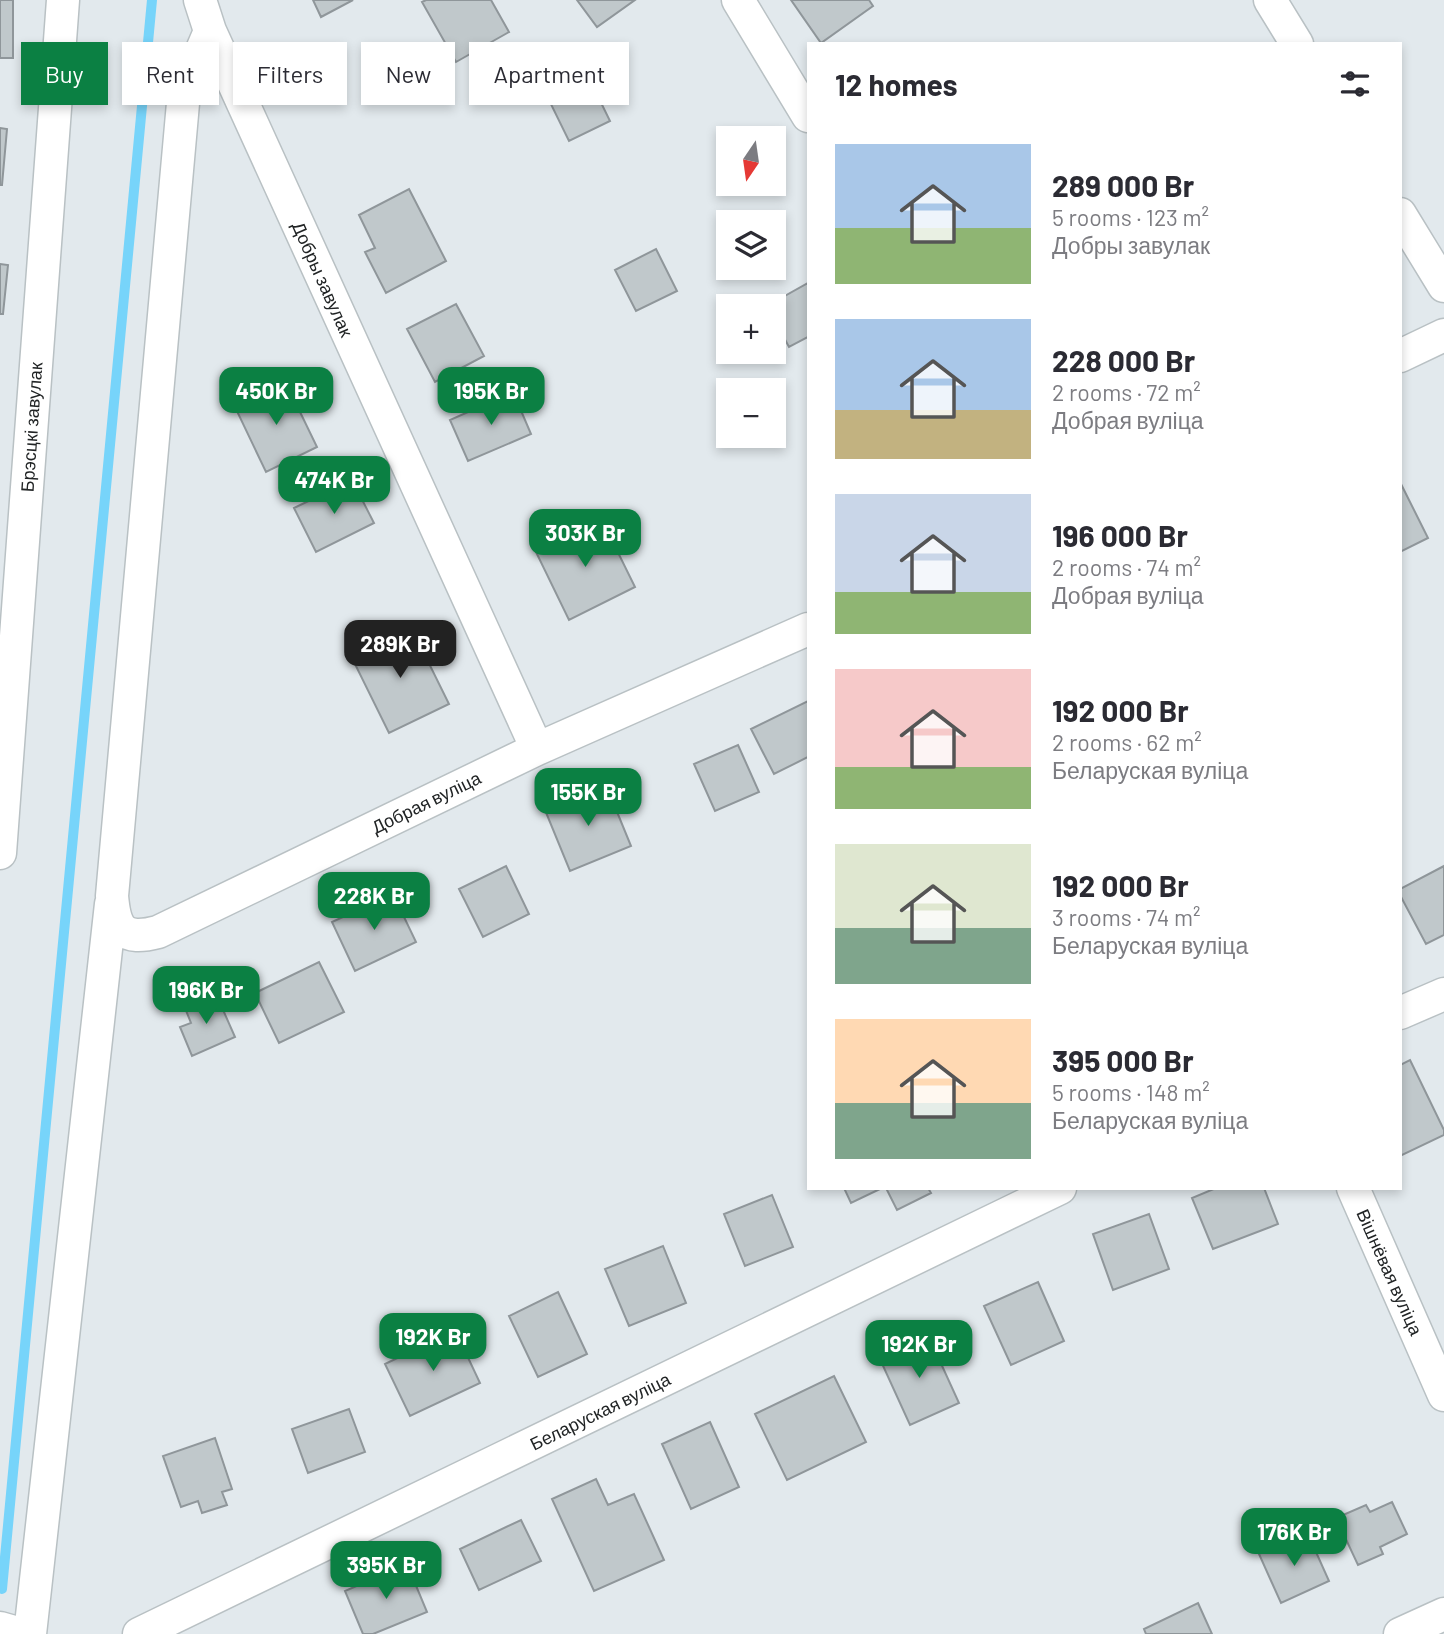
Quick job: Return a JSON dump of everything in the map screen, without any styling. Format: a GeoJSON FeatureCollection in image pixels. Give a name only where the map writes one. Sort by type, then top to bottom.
{"type":"FeatureCollection","features":[{"type":"Feature","properties":{"kind":"street","name":"Брэсцкі завулак"},"geometry":{"type":"LineString","coordinates":[[0,853],[63,0]]}},
{"type":"Feature","properties":{"kind":"street","name":"Добры завулак"},"geometry":{"type":"LineString","coordinates":[[200,0],[210,31],[537,749]]}},
{"type":"Feature","properties":{"kind":"street"},"geometry":{"type":"LineString","coordinates":[[738,0],[807,114]]}},
{"type":"Feature","properties":{"kind":"street"},"geometry":{"type":"LineString","coordinates":[[1270,0],[1296,42]]}},
{"type":"Feature","properties":{"kind":"street"},"geometry":{"type":"LineString","coordinates":[[30,1634],[112,896],[184,92],[210,31]]}},
{"type":"Feature","properties":{"kind":"street"},"geometry":{"type":"LineString","coordinates":[[1402,217],[1444,286]]}},
{"type":"Feature","properties":{"kind":"street"},"geometry":{"type":"LineString","coordinates":[[1402,355],[1444,335]]}},
{"type":"Feature","properties":{"kind":"street","name":"Добрая вуліца"},"geometry":{"type":"LineString","coordinates":[[112,896],[113,913],[122,930],[137,937],[158,932],[537,749],[807,629]]}},
{"type":"Feature","properties":{"kind":"street"},"geometry":{"type":"LineString","coordinates":[[1402,1012],[1444,995]]}},
{"type":"Feature","properties":{"kind":"street","name":"Беларуская вуліца"},"geometry":{"type":"LineString","coordinates":[[139,1634],[1056,1190]]}},
{"type":"Feature","properties":{"kind":"street","name":"Вішнёвая вуліца"},"geometry":{"type":"LineString","coordinates":[[1354,1190],[1444,1395]]}},
{"type":"Feature","properties":{"kind":"street"},"geometry":{"type":"LineString","coordinates":[[1400,1634],[1444,1614]]}},
{"type":"Feature","properties":{"kind":"street"},"geometry":{"type":"LineString","coordinates":[[0,1628],[20,1634]]}},
{"type":"Feature","properties":{"kind":"building"},"geometry":{"type":"Polygon","coordinates":[[[0,0],[13,0],[13,58],[0,58],[0,0]]]}},
{"type":"Feature","properties":{"kind":"building"},"geometry":{"type":"Polygon","coordinates":[[[313,0],[353,0],[321,17],[313,0]]]}},
{"type":"Feature","properties":{"kind":"building"},"geometry":{"type":"Polygon","coordinates":[[[491,0],[509,32],[491,42],[469,42],[469,55],[456,62],[455,42],[445,42],[422,2],[491,0]]]}},
{"type":"Feature","properties":{"kind":"building"},"geometry":{"type":"Polygon","coordinates":[[[577,0],[635,0],[597,27],[577,0]]]}},
{"type":"Feature","properties":{"kind":"building"},"geometry":{"type":"Polygon","coordinates":[[[791,0],[869,0],[873,6],[820,42],[791,0]]]}},
{"type":"Feature","properties":{"kind":"building"},"geometry":{"type":"Polygon","coordinates":[[[551,105],[602,105],[610,121],[569,141],[551,105]]]}},
{"type":"Feature","properties":{"kind":"building"},"geometry":{"type":"Polygon","coordinates":[[[0,128],[7,129],[2,185],[0,185],[0,128]]]}},
{"type":"Feature","properties":{"kind":"building"},"geometry":{"type":"Polygon","coordinates":[[[409,189],[446,261],[386,293],[365,252],[375,248],[359,215],[409,189]]]}},
{"type":"Feature","properties":{"kind":"building"},"geometry":{"type":"Polygon","coordinates":[[[656,249],[677,291],[636,311],[615,270],[656,249]]]}},
{"type":"Feature","properties":{"kind":"building"},"geometry":{"type":"Polygon","coordinates":[[[0,264],[8,265],[3,314],[0,314],[0,264]]]}},
{"type":"Feature","properties":{"kind":"building"},"geometry":{"type":"Polygon","coordinates":[[[807,284],[807,338],[789,347],[786,341],[786,295],[807,284]]]}},
{"type":"Feature","properties":{"kind":"building"},"geometry":{"type":"Polygon","coordinates":[[[456,304],[484,356],[435,382],[407,329],[456,304]]]}},
{"type":"Feature","properties":{"kind":"building"},"geometry":{"type":"Polygon","coordinates":[[[286,383],[317,447],[266,472],[235,407],[286,383]]]}},
{"type":"Feature","properties":{"kind":"building"},"geometry":{"type":"Polygon","coordinates":[[[513,392],[531,434],[468,461],[450,420],[513,392]]]}},
{"type":"Feature","properties":{"kind":"building"},"geometry":{"type":"Polygon","coordinates":[[[352,480],[374,523],[316,552],[294,508],[352,480]]]}},
{"type":"Feature","properties":{"kind":"building"},"geometry":{"type":"Polygon","coordinates":[[[1402,486],[1428,538],[1402,551],[1402,486]]]}},
{"type":"Feature","properties":{"kind":"building"},"geometry":{"type":"Polygon","coordinates":[[[601,518],[635,587],[569,620],[535,550],[601,518]]]}},
{"type":"Feature","properties":{"kind":"building"},"geometry":{"type":"Polygon","coordinates":[[[411,627],[449,704],[389,733],[351,656],[411,627]]]}},
{"type":"Feature","properties":{"kind":"building"},"geometry":{"type":"Polygon","coordinates":[[[807,701],[807,758],[774,774],[751,729],[807,701]]]}},
{"type":"Feature","properties":{"kind":"building"},"geometry":{"type":"Polygon","coordinates":[[[738,745],[759,792],[715,811],[694,764],[738,745]]]}},
{"type":"Feature","properties":{"kind":"building"},"geometry":{"type":"Polygon","coordinates":[[[606,785],[631,846],[570,871],[545,810],[606,785]]]}},
{"type":"Feature","properties":{"kind":"building"},"geometry":{"type":"Polygon","coordinates":[[[506,866],[529,914],[483,937],[459,889],[506,866]]]}},
{"type":"Feature","properties":{"kind":"building"},"geometry":{"type":"Polygon","coordinates":[[[1444,866],[1444,935],[1426,944],[1402,899],[1402,888],[1444,866]]]}},
{"type":"Feature","properties":{"kind":"building"},"geometry":{"type":"Polygon","coordinates":[[[393,894],[416,942],[355,971],[332,922],[393,894]]]}},
{"type":"Feature","properties":{"kind":"building"},"geometry":{"type":"Polygon","coordinates":[[[319,962],[344,1012],[279,1043],[255,993],[319,962]]]}},
{"type":"Feature","properties":{"kind":"building"},"geometry":{"type":"Polygon","coordinates":[[[216,994],[235,1037],[192,1056],[180,1027],[191,1023],[185,1008],[216,994]]]}},
{"type":"Feature","properties":{"kind":"building"},"geometry":{"type":"Polygon","coordinates":[[[1410,1060],[1444,1135],[1402,1155],[1402,1064],[1410,1060]]]}},
{"type":"Feature","properties":{"kind":"building"},"geometry":{"type":"Polygon","coordinates":[[[845,1190],[878,1190],[851,1203],[845,1190]]]}},
{"type":"Feature","properties":{"kind":"building"},"geometry":{"type":"Polygon","coordinates":[[[887,1190],[929,1190],[931,1193],[897,1210],[887,1190]]]}},
{"type":"Feature","properties":{"kind":"building"},"geometry":{"type":"Polygon","coordinates":[[[1211,1190],[1265,1190],[1278,1224],[1213,1249],[1192,1198],[1211,1190]]]}},
{"type":"Feature","properties":{"kind":"building"},"geometry":{"type":"Polygon","coordinates":[[[772,1195],[793,1247],[745,1266],[724,1214],[772,1195]]]}},
{"type":"Feature","properties":{"kind":"building"},"geometry":{"type":"Polygon","coordinates":[[[1149,1214],[1169,1269],[1113,1290],[1093,1234],[1149,1214]]]}},
{"type":"Feature","properties":{"kind":"building"},"geometry":{"type":"Polygon","coordinates":[[[663,1246],[686,1303],[629,1326],[605,1269],[663,1246]]]}},
{"type":"Feature","properties":{"kind":"building"},"geometry":{"type":"Polygon","coordinates":[[[1038,1282],[1064,1341],[1011,1365],[984,1306],[1038,1282]]]}},
{"type":"Feature","properties":{"kind":"building"},"geometry":{"type":"Polygon","coordinates":[[[558,1292],[587,1354],[538,1377],[509,1316],[558,1292]]]}},
{"type":"Feature","properties":{"kind":"building"},"geometry":{"type":"Polygon","coordinates":[[[455,1330],[480,1383],[410,1416],[385,1364],[455,1330]]]}},
{"type":"Feature","properties":{"kind":"building"},"geometry":{"type":"Polygon","coordinates":[[[928,1335],[959,1403],[910,1425],[879,1357],[928,1335]]]}},
{"type":"Feature","properties":{"kind":"building"},"geometry":{"type":"Polygon","coordinates":[[[834,1376],[866,1442],[787,1480],[755,1414],[834,1376]]]}},
{"type":"Feature","properties":{"kind":"building"},"geometry":{"type":"Polygon","coordinates":[[[349,1409],[365,1452],[308,1473],[292,1429],[349,1409]]]}},
{"type":"Feature","properties":{"kind":"building"},"geometry":{"type":"Polygon","coordinates":[[[710,1422],[739,1487],[691,1509],[662,1444],[710,1422]]]}},
{"type":"Feature","properties":{"kind":"building"},"geometry":{"type":"Polygon","coordinates":[[[215,1438],[232,1489],[222,1492],[227,1505],[202,1513],[198,1501],[181,1507],[163,1456],[215,1438]]]}},
{"type":"Feature","properties":{"kind":"building"},"geometry":{"type":"Polygon","coordinates":[[[596,1479],[608,1505],[634,1494],[664,1560],[594,1591],[552,1499],[596,1479]]]}},
{"type":"Feature","properties":{"kind":"building"},"geometry":{"type":"Polygon","coordinates":[[[1392,1502],[1407,1534],[1380,1547],[1383,1554],[1358,1565],[1336,1518],[1366,1505],[1370,1512],[1392,1502]]]}},
{"type":"Feature","properties":{"kind":"building"},"geometry":{"type":"Polygon","coordinates":[[[521,1520],[541,1561],[479,1590],[460,1549],[521,1520]]]}},
{"type":"Feature","properties":{"kind":"building"},"geometry":{"type":"Polygon","coordinates":[[[1307,1532],[1329,1581],[1281,1603],[1259,1554],[1307,1532]]]}},
{"type":"Feature","properties":{"kind":"building"},"geometry":{"type":"Polygon","coordinates":[[[407,1564],[427,1612],[373,1634],[363,1634],[345,1591],[407,1564]]]}},
{"type":"Feature","properties":{"kind":"building"},"geometry":{"type":"Polygon","coordinates":[[[1198,1603],[1212,1634],[1146,1634],[1144,1629],[1198,1603]]]}},
{"type":"Feature","properties":{"kind":"waterway"},"geometry":{"type":"LineString","coordinates":[[2,1589],[152,0]]}}]}
